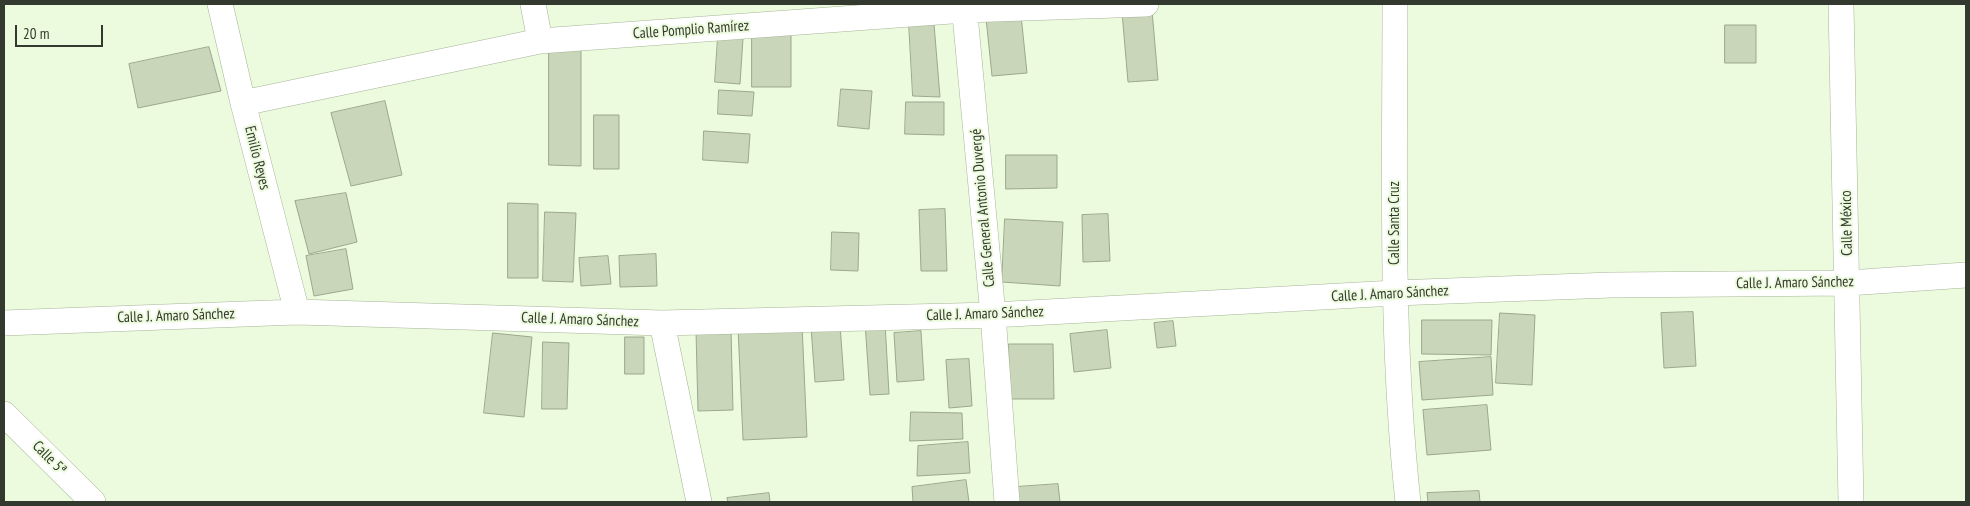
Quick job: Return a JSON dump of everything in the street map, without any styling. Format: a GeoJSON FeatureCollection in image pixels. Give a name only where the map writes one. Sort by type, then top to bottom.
{"type":"FeatureCollection","features":[{"type":"Feature","properties":{"kind":"street","name":"Emilio Reyes"},"geometry":{"type":"LineString","coordinates":[[220,4],[243,103],[297,312]]}},
{"type":"Feature","properties":{"kind":"street"},"geometry":{"type":"LineString","coordinates":[[534,4],[540,41]]}},
{"type":"Feature","properties":{"kind":"street","name":"Calle Pomplio Ramírez"},"geometry":{"type":"LineString","coordinates":[[243,103],[540,41],[964,7],[1146,4]]}},
{"type":"Feature","properties":{"kind":"street","name":"Calle Santa Cruz"},"geometry":{"type":"LineString","coordinates":[[1395,4],[1395,293],[1408,502]]}},
{"type":"Feature","properties":{"kind":"street","name":"Calle México"},"geometry":{"type":"LineString","coordinates":[[1842,4],[1852,502]]}},
{"type":"Feature","properties":{"kind":"street","name":"Calle General Antonio Duvergé"},"geometry":{"type":"LineString","coordinates":[[964,7],[993,315],[1007,502]]}},
{"type":"Feature","properties":{"kind":"street","name":"Calle J. Amaro Sánchez"},"geometry":{"type":"LineString","coordinates":[[4,323],[297,312],[662,323],[993,315],[1395,293],[1611,285],[1848,283],[1966,275]]}},
{"type":"Feature","properties":{"kind":"street"},"geometry":{"type":"LineString","coordinates":[[662,323],[699,502]]}},
{"type":"Feature","properties":{"kind":"street","name":"Calle 5ª"},"geometry":{"type":"LineString","coordinates":[[4,414],[93,502]]}},
{"type":"Feature","properties":{"kind":"building"},"geometry":{"type":"Polygon","coordinates":[[[1152,10],[1158,80],[1128,82],[1122,12],[1152,10]]]}},
{"type":"Feature","properties":{"kind":"building"},"geometry":{"type":"Polygon","coordinates":[[[1021,15],[1027,73],[992,76],[986,18],[1021,15]]]}},
{"type":"Feature","properties":{"kind":"building"},"geometry":{"type":"Polygon","coordinates":[[[909,23],[934,24],[940,97],[913,96],[909,23]]]}},
{"type":"Feature","properties":{"kind":"building"},"geometry":{"type":"Polygon","coordinates":[[[1725,25],[1756,25],[1756,63],[1725,63],[1725,25]]]}},
{"type":"Feature","properties":{"kind":"building"},"geometry":{"type":"Polygon","coordinates":[[[752,28],[791,29],[791,87],[752,87],[752,28]]]}},
{"type":"Feature","properties":{"kind":"building"},"geometry":{"type":"Polygon","coordinates":[[[718,37],[743,38],[740,84],[715,82],[718,37]]]}},
{"type":"Feature","properties":{"kind":"building"},"geometry":{"type":"Polygon","coordinates":[[[209,47],[221,91],[138,108],[129,64],[209,47]]]}},
{"type":"Feature","properties":{"kind":"building"},"geometry":{"type":"Polygon","coordinates":[[[549,49],[581,50],[581,166],[549,165],[549,49]]]}},
{"type":"Feature","properties":{"kind":"building"},"geometry":{"type":"Polygon","coordinates":[[[841,89],[872,91],[869,129],[838,126],[841,89]]]}},
{"type":"Feature","properties":{"kind":"building"},"geometry":{"type":"Polygon","coordinates":[[[719,90],[754,92],[752,116],[718,114],[719,90]]]}},
{"type":"Feature","properties":{"kind":"building"},"geometry":{"type":"Polygon","coordinates":[[[385,101],[402,175],[351,186],[331,113],[385,101]]]}},
{"type":"Feature","properties":{"kind":"building"},"geometry":{"type":"Polygon","coordinates":[[[906,102],[944,102],[944,135],[905,134],[906,102]]]}},
{"type":"Feature","properties":{"kind":"building"},"geometry":{"type":"Polygon","coordinates":[[[594,115],[619,115],[619,169],[594,169],[594,115]]]}},
{"type":"Feature","properties":{"kind":"building"},"geometry":{"type":"Polygon","coordinates":[[[704,131],[750,134],[748,163],[703,160],[704,131]]]}},
{"type":"Feature","properties":{"kind":"building"},"geometry":{"type":"Polygon","coordinates":[[[1006,155],[1057,155],[1057,188],[1006,189],[1006,155]]]}},
{"type":"Feature","properties":{"kind":"building"},"geometry":{"type":"Polygon","coordinates":[[[346,193],[357,242],[309,254],[295,201],[346,193]]]}},
{"type":"Feature","properties":{"kind":"building"},"geometry":{"type":"Polygon","coordinates":[[[508,203],[538,204],[538,278],[508,278],[508,203]]]}},
{"type":"Feature","properties":{"kind":"building"},"geometry":{"type":"Polygon","coordinates":[[[945,209],[947,271],[921,271],[919,210],[945,209]]]}},
{"type":"Feature","properties":{"kind":"building"},"geometry":{"type":"Polygon","coordinates":[[[545,212],[576,213],[573,282],[543,281],[545,212]]]}},
{"type":"Feature","properties":{"kind":"building"},"geometry":{"type":"Polygon","coordinates":[[[1108,214],[1110,261],[1083,262],[1082,215],[1108,214]]]}},
{"type":"Feature","properties":{"kind":"building"},"geometry":{"type":"Polygon","coordinates":[[[1005,219],[1063,222],[1060,286],[1002,282],[1005,219]]]}},
{"type":"Feature","properties":{"kind":"building"},"geometry":{"type":"Polygon","coordinates":[[[832,232],[859,233],[858,271],[831,270],[832,232]]]}},
{"type":"Feature","properties":{"kind":"building"},"geometry":{"type":"Polygon","coordinates":[[[346,249],[353,289],[314,296],[306,256],[346,249]]]}},
{"type":"Feature","properties":{"kind":"building"},"geometry":{"type":"Polygon","coordinates":[[[656,254],[657,286],[620,287],[619,256],[656,254]]]}},
{"type":"Feature","properties":{"kind":"building"},"geometry":{"type":"Polygon","coordinates":[[[608,256],[611,284],[581,286],[579,258],[608,256]]]}},
{"type":"Feature","properties":{"kind":"building"},"geometry":{"type":"Polygon","coordinates":[[[1693,312],[1696,366],[1664,368],[1661,313],[1693,312]]]}},
{"type":"Feature","properties":{"kind":"building"},"geometry":{"type":"Polygon","coordinates":[[[1500,313],[1535,315],[1532,385],[1496,383],[1500,313]]]}},
{"type":"Feature","properties":{"kind":"building"},"geometry":{"type":"Polygon","coordinates":[[[1422,320],[1492,320],[1491,355],[1422,354],[1422,320]]]}},
{"type":"Feature","properties":{"kind":"building"},"geometry":{"type":"Polygon","coordinates":[[[1173,321],[1176,346],[1157,348],[1154,323],[1173,321]]]}},
{"type":"Feature","properties":{"kind":"building"},"geometry":{"type":"Polygon","coordinates":[[[885,322],[889,394],[870,395],[865,323],[885,322]]]}},
{"type":"Feature","properties":{"kind":"building"},"geometry":{"type":"Polygon","coordinates":[[[802,324],[807,437],[743,440],[738,327],[802,324]]]}},
{"type":"Feature","properties":{"kind":"building"},"geometry":{"type":"Polygon","coordinates":[[[840,325],[844,380],[815,382],[811,327],[840,325]]]}},
{"type":"Feature","properties":{"kind":"building"},"geometry":{"type":"Polygon","coordinates":[[[731,330],[733,410],[698,411],[696,331],[731,330]]]}},
{"type":"Feature","properties":{"kind":"building"},"geometry":{"type":"Polygon","coordinates":[[[1107,330],[1111,368],[1074,372],[1070,334],[1107,330]]]}},
{"type":"Feature","properties":{"kind":"building"},"geometry":{"type":"Polygon","coordinates":[[[921,331],[924,380],[897,382],[894,333],[921,331]]]}},
{"type":"Feature","properties":{"kind":"building"},"geometry":{"type":"Polygon","coordinates":[[[493,333],[532,337],[524,417],[484,413],[493,333]]]}},
{"type":"Feature","properties":{"kind":"building"},"geometry":{"type":"Polygon","coordinates":[[[625,337],[644,337],[644,374],[625,374],[625,337]]]}},
{"type":"Feature","properties":{"kind":"building"},"geometry":{"type":"Polygon","coordinates":[[[543,342],[569,343],[567,409],[542,409],[543,342]]]}},
{"type":"Feature","properties":{"kind":"building"},"geometry":{"type":"Polygon","coordinates":[[[1009,344],[1053,344],[1054,399],[1010,399],[1009,344]]]}},
{"type":"Feature","properties":{"kind":"building"},"geometry":{"type":"Polygon","coordinates":[[[1491,357],[1493,395],[1422,400],[1419,362],[1491,357]]]}},
{"type":"Feature","properties":{"kind":"building"},"geometry":{"type":"Polygon","coordinates":[[[969,359],[972,406],[949,408],[946,360],[969,359]]]}},
{"type":"Feature","properties":{"kind":"building"},"geometry":{"type":"Polygon","coordinates":[[[1487,405],[1491,450],[1427,455],[1423,410],[1487,405]]]}},
{"type":"Feature","properties":{"kind":"building"},"geometry":{"type":"Polygon","coordinates":[[[911,412],[962,413],[963,439],[910,441],[911,412]]]}},
{"type":"Feature","properties":{"kind":"building"},"geometry":{"type":"Polygon","coordinates":[[[968,442],[970,473],[917,476],[918,446],[968,442]]]}},
{"type":"Feature","properties":{"kind":"building"},"geometry":{"type":"Polygon","coordinates":[[[966,480],[969,502],[913,502],[912,487],[966,480]]]}},
{"type":"Feature","properties":{"kind":"building"},"geometry":{"type":"Polygon","coordinates":[[[1058,484],[1060,502],[1017,502],[1016,487],[1058,484]]]}},
{"type":"Feature","properties":{"kind":"building"},"geometry":{"type":"Polygon","coordinates":[[[1479,491],[1480,502],[1428,502],[1427,493],[1479,491]]]}},
{"type":"Feature","properties":{"kind":"building"},"geometry":{"type":"Polygon","coordinates":[[[769,493],[770,502],[728,502],[727,498],[769,493]]]}}]}
